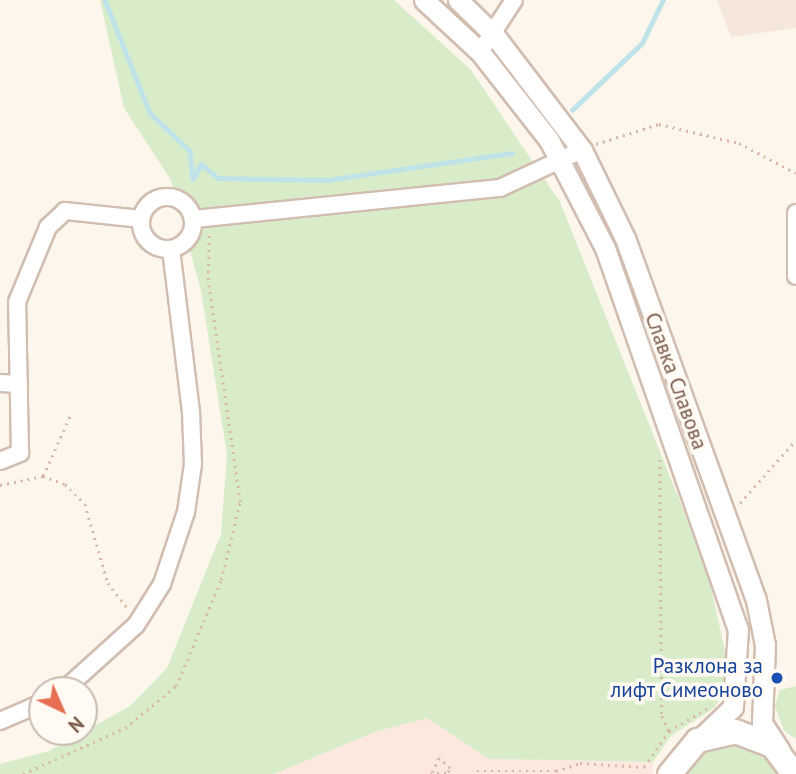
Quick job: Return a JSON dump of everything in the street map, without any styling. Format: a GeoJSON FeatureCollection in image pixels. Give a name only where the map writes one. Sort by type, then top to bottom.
{"type":"FeatureCollection","features":[{"type":"Feature","properties":{"kind":"main road"},"geometry":{"type":"LineString","coordinates":[[668,774],[697,740],[735,731],[761,738],[782,753],[794,774]]}},
{"type":"Feature","properties":{"kind":"street","name":"Славка Славова"},"geometry":{"type":"LineString","coordinates":[[424,0],[480,52],[560,160],[605,248],[734,608],[740,649],[733,707]]}},
{"type":"Feature","properties":{"kind":"street","name":"Славка Славова"},"geometry":{"type":"LineString","coordinates":[[458,0],[495,36],[582,150],[625,238],[762,620],[762,723],[782,753]]}},
{"type":"Feature","properties":{"kind":"street"},"geometry":{"type":"LineString","coordinates":[[480,52],[495,36],[514,0]]}},
{"type":"Feature","properties":{"kind":"street"},"geometry":{"type":"LineString","coordinates":[[194,219],[500,188],[582,150]]}},
{"type":"Feature","properties":{"kind":"street"},"geometry":{"type":"LineString","coordinates":[[164,197],[180,200],[194,219],[186,242],[171,249],[148,242],[141,219],[149,204],[164,197]]}},
{"type":"Feature","properties":{"kind":"street"},"geometry":{"type":"LineString","coordinates":[[0,461],[20,453],[17,302],[48,227],[65,211],[141,219]]}},
{"type":"Feature","properties":{"kind":"street"},"geometry":{"type":"LineString","coordinates":[[796,213],[796,276]]}},
{"type":"Feature","properties":{"kind":"street"},"geometry":{"type":"LineString","coordinates":[[83,676],[107,658],[141,617],[176,550],[193,464],[171,249]]}},
{"type":"Feature","properties":{"kind":"street"},"geometry":{"type":"LineString","coordinates":[[0,383],[19,384]]}},
{"type":"Feature","properties":{"kind":"street"},"geometry":{"type":"LineString","coordinates":[[697,740],[733,707]]}},
{"type":"Feature","properties":{"kind":"street"},"geometry":{"type":"LineString","coordinates":[[0,721],[28,708]]}},
{"type":"Feature","properties":{"kind":"path"},"geometry":{"type":"LineString","coordinates":[[582,150],[628,129],[659,124],[740,143],[796,173]]}},
{"type":"Feature","properties":{"kind":"path"},"geometry":{"type":"LineString","coordinates":[[43,476],[70,416]]}},
{"type":"Feature","properties":{"kind":"path"},"geometry":{"type":"LineString","coordinates":[[666,422],[657,474],[660,694],[670,731]]}},
{"type":"Feature","properties":{"kind":"path"},"geometry":{"type":"LineString","coordinates":[[724,515],[796,440]]}},
{"type":"Feature","properties":{"kind":"path"},"geometry":{"type":"LineString","coordinates":[[0,485],[43,476],[65,484],[85,505],[107,583],[141,617]]}},
{"type":"Feature","properties":{"kind":"path"},"geometry":{"type":"LineString","coordinates":[[477,771],[556,771],[580,763],[644,767],[670,731],[705,708],[733,707]]}},
{"type":"Feature","properties":{"kind":"path"},"geometry":{"type":"LineString","coordinates":[[439,758],[450,768],[448,772],[431,774],[439,758]]}},
{"type":"Feature","properties":{"kind":"shaded area"},"geometry":{"type":"Polygon","coordinates":[[[717,0],[796,0],[796,28],[731,37],[717,0]]]}},
{"type":"Feature","properties":{"kind":"shaded area"},"geometry":{"type":"Polygon","coordinates":[[[427,718],[489,759],[653,762],[653,774],[274,774],[375,732],[427,718]]]}},
{"type":"Feature","properties":{"kind":"green space"},"geometry":{"type":"Polygon","coordinates":[[[100,0],[394,0],[471,70],[560,202],[707,569],[728,665],[727,689],[714,708],[671,736],[653,762],[489,759],[427,718],[375,732],[274,774],[0,774],[0,764],[49,751],[58,746],[98,746],[98,724],[130,706],[167,668],[221,534],[227,455],[201,291],[171,180],[124,108],[100,0]]]}},
{"type":"Feature","properties":{"kind":"green space"},"geometry":{"type":"Polygon","coordinates":[[[796,686],[796,739],[784,731],[775,706],[780,690],[796,686]]]}},
{"type":"Feature","properties":{"kind":"green space"},"geometry":{"type":"Polygon","coordinates":[[[739,745],[768,760],[778,774],[684,774],[707,751],[739,745]]]}},
{"type":"Feature","properties":{"kind":"waterway"},"geometry":{"type":"LineString","coordinates":[[105,0],[150,113],[190,151],[193,179]]}},
{"type":"Feature","properties":{"kind":"waterway"},"geometry":{"type":"LineString","coordinates":[[572,110],[642,43],[663,0]]}},
{"type":"Feature","properties":{"kind":"waterway"},"geometry":{"type":"LineString","coordinates":[[193,179],[201,164],[218,178],[327,180],[512,153]]}},
{"type":"Feature","properties":{"kind":"place","name":"Разклона за лифт Симеоново"},"geometry":{"type":"Point","coordinates":[777,678]}}]}
